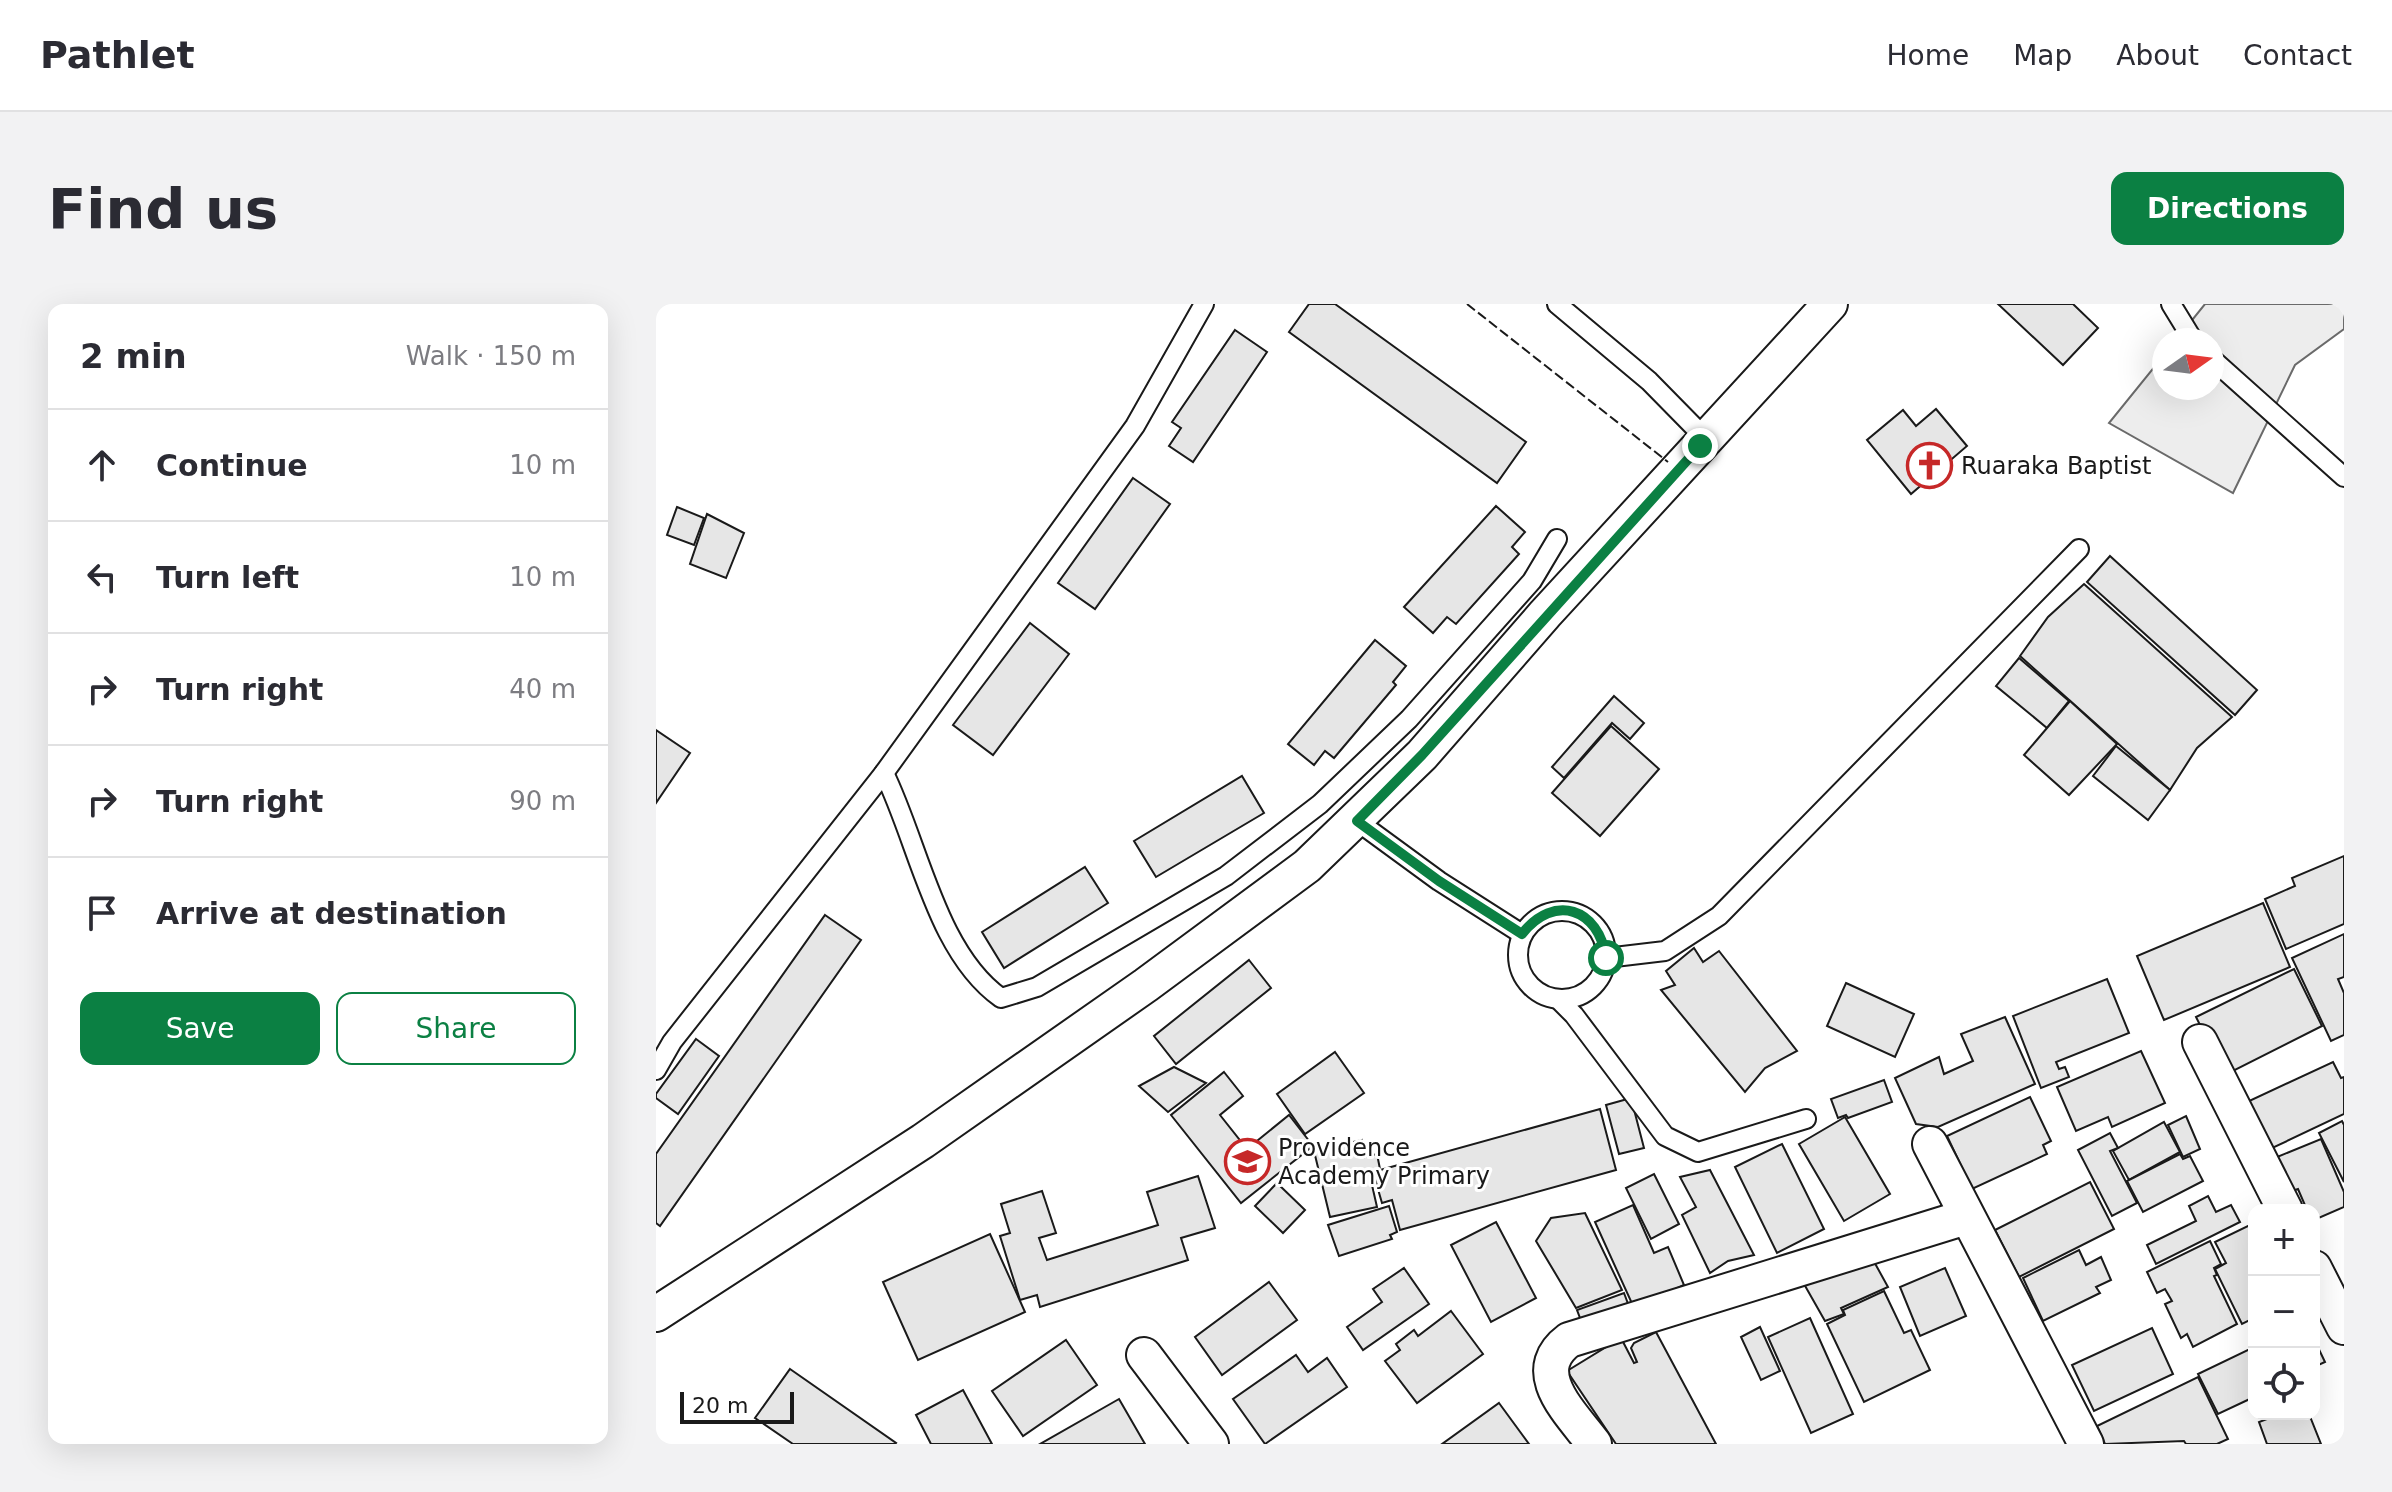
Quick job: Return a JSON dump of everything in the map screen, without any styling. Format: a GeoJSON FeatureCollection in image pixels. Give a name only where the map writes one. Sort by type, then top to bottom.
{"type":"FeatureCollection","features":[{"type":"Feature","properties":{"kind":"street"},"geometry":{"type":"LineString","coordinates":[[656,1314],[923,1141],[1146,985],[1307,866],[1422,755],[1830,304]]}},
{"type":"Feature","properties":{"kind":"street"},"geometry":{"type":"LineString","coordinates":[[2200,1042],[2282,1204]]}},
{"type":"Feature","properties":{"kind":"street"},"geometry":{"type":"LineString","coordinates":[[1930,1144],[2076,1441]]}},
{"type":"Feature","properties":{"kind":"street"},"geometry":{"type":"LineString","coordinates":[[1594,1444],[1550,1380],[1556,1350],[1569,1340],[1966,1217]]}},
{"type":"Feature","properties":{"kind":"street"},"geometry":{"type":"LineString","coordinates":[[2318,1276],[2344,1327]]}},
{"type":"Feature","properties":{"kind":"street"},"geometry":{"type":"LineString","coordinates":[[1144,1355],[1211,1444]]}},
{"type":"Feature","properties":{"kind":"lane"},"geometry":{"type":"LineString","coordinates":[[656,1070],[672,1042],[884,773],[1135,426],[1204,304]]}},
{"type":"Feature","properties":{"kind":"lane"},"geometry":{"type":"LineString","coordinates":[[1557,304],[1649,381],[1706,439]]}},
{"type":"Feature","properties":{"kind":"lane"},"geometry":{"type":"LineString","coordinates":[[2171,304],[2186,328]]}},
{"type":"Feature","properties":{"kind":"lane"},"geometry":{"type":"LineString","coordinates":[[2224,370],[2344,477]]}},
{"type":"Feature","properties":{"kind":"lane"},"geometry":{"type":"LineString","coordinates":[[884,773],[904,814],[953,946],[980,983],[1001,998],[1037,987],[1226,876],[1320,804],[1409,719],[1532,581],[1557,539]]}},
{"type":"Feature","properties":{"kind":"lane"},"geometry":{"type":"LineString","coordinates":[[1606,958],[1665,951],[1719,916],[2079,549]]}},
{"type":"Feature","properties":{"kind":"lane"},"geometry":{"type":"LineString","coordinates":[[1357,821],[1439,881],[1522,934]]}},
{"type":"Feature","properties":{"kind":"lane"},"geometry":{"type":"LineString","coordinates":[[1565,910],[1582,915],[1595,925],[1604,940],[1606,958],[1602,975],[1591,989],[1576,997],[1559,1000],[1542,995],[1528,984],[1519,969],[1517,951],[1522,934],[1540,916],[1565,910]]}},
{"type":"Feature","properties":{"kind":"lane"},"geometry":{"type":"LineString","coordinates":[[1559,1000],[1574,1015],[1665,1136],[1679,1146],[1698,1152],[1806,1119]]}},
{"type":"Feature","properties":{"kind":"shaded area"},"geometry":{"type":"Polygon","coordinates":[[[2205,304],[2344,304],[2344,329],[2295,365],[2233,493],[2109,423],[2152,370],[2152,400],[2224,400],[2224,328],[2186,328],[2205,304]]]}},
{"type":"Feature","properties":{"kind":"building"},"geometry":{"type":"Polygon","coordinates":[[[1309,304],[1335,304],[1526,442],[1497,483],[1289,332],[1309,304]]]}},
{"type":"Feature","properties":{"kind":"building"},"geometry":{"type":"Polygon","coordinates":[[[1998,304],[2073,304],[2098,328],[2063,365],[1998,304]]]}},
{"type":"Feature","properties":{"kind":"building"},"geometry":{"type":"Polygon","coordinates":[[[1235,330],[1267,352],[1193,462],[1169,446],[1181,428],[1172,422],[1235,330]]]}},
{"type":"Feature","properties":{"kind":"building"},"geometry":{"type":"Polygon","coordinates":[[[1936,409],[1967,446],[1911,494],[1867,440],[1903,410],[1916,426],[1936,409]]]}},
{"type":"Feature","properties":{"kind":"building"},"geometry":{"type":"Polygon","coordinates":[[[1133,478],[1170,504],[1095,609],[1058,583],[1133,478]]]}},
{"type":"Feature","properties":{"kind":"building"},"geometry":{"type":"Polygon","coordinates":[[[1496,506],[1525,532],[1512,547],[1519,554],[1456,624],[1447,617],[1433,633],[1404,607],[1496,506]]]}},
{"type":"Feature","properties":{"kind":"building"},"geometry":{"type":"Polygon","coordinates":[[[677,507],[704,518],[694,545],[667,535],[677,507]]]}},
{"type":"Feature","properties":{"kind":"building"},"geometry":{"type":"Polygon","coordinates":[[[707,514],[744,533],[726,578],[690,564],[707,514]]]}},
{"type":"Feature","properties":{"kind":"building"},"geometry":{"type":"Polygon","coordinates":[[[2110,556],[2257,690],[2235,715],[2087,582],[2110,556]]]}},
{"type":"Feature","properties":{"kind":"building"},"geometry":{"type":"Polygon","coordinates":[[[2084,584],[2232,717],[2197,748],[2170,790],[2020,656],[2048,617],[2084,584]]]}},
{"type":"Feature","properties":{"kind":"building"},"geometry":{"type":"Polygon","coordinates":[[[1030,623],[1069,654],[993,755],[953,725],[1030,623]]]}},
{"type":"Feature","properties":{"kind":"building"},"geometry":{"type":"Polygon","coordinates":[[[1375,640],[1406,666],[1393,682],[1396,685],[1334,758],[1325,751],[1314,765],[1288,744],[1375,640]]]}},
{"type":"Feature","properties":{"kind":"building"},"geometry":{"type":"Polygon","coordinates":[[[2019,658],[2069,701],[2047,728],[1996,686],[2019,658]]]}},
{"type":"Feature","properties":{"kind":"building"},"geometry":{"type":"Polygon","coordinates":[[[1614,696],[1644,723],[1630,739],[1612,723],[1564,778],[1552,767],[1614,696]]]}},
{"type":"Feature","properties":{"kind":"building"},"geometry":{"type":"Polygon","coordinates":[[[2070,701],[2117,744],[2069,795],[2024,755],[2070,701]]]}},
{"type":"Feature","properties":{"kind":"building"},"geometry":{"type":"Polygon","coordinates":[[[1611,726],[1659,769],[1600,836],[1552,793],[1611,726]]]}},
{"type":"Feature","properties":{"kind":"building"},"geometry":{"type":"Polygon","coordinates":[[[656,730],[690,753],[656,803],[656,730]]]}},
{"type":"Feature","properties":{"kind":"building"},"geometry":{"type":"Polygon","coordinates":[[[2116,746],[2170,790],[2148,820],[2093,776],[2116,746]]]}},
{"type":"Feature","properties":{"kind":"building"},"geometry":{"type":"Polygon","coordinates":[[[1242,776],[1264,813],[1156,877],[1134,841],[1242,776]]]}},
{"type":"Feature","properties":{"kind":"building"},"geometry":{"type":"Polygon","coordinates":[[[2344,856],[2344,924],[2286,949],[2265,899],[2295,886],[2292,878],[2344,856]]]}},
{"type":"Feature","properties":{"kind":"building"},"geometry":{"type":"Polygon","coordinates":[[[1085,867],[1108,903],[1004,968],[982,932],[1085,867]]]}},
{"type":"Feature","properties":{"kind":"building"},"geometry":{"type":"Polygon","coordinates":[[[2263,903],[2290,967],[2164,1020],[2137,956],[2263,903]]]}},
{"type":"Feature","properties":{"kind":"building"},"geometry":{"type":"Polygon","coordinates":[[[825,915],[861,940],[660,1226],[656,1223],[656,1154],[825,915]]]}},
{"type":"Feature","properties":{"kind":"building"},"geometry":{"type":"Polygon","coordinates":[[[2344,934],[2344,977],[2338,979],[2344,993],[2344,1035],[2331,1041],[2292,958],[2344,934]]]}},
{"type":"Feature","properties":{"kind":"building"},"geometry":{"type":"Polygon","coordinates":[[[1694,948],[1703,962],[1719,951],[1797,1051],[1765,1068],[1745,1092],[1661,990],[1675,985],[1666,971],[1694,948]]]}},
{"type":"Feature","properties":{"kind":"building"},"geometry":{"type":"Polygon","coordinates":[[[1249,960],[1271,988],[1176,1064],[1154,1036],[1249,960]]]}},
{"type":"Feature","properties":{"kind":"building"},"geometry":{"type":"Polygon","coordinates":[[[2294,969],[2322,1026],[2225,1075],[2196,1017],[2294,969]]]}},
{"type":"Feature","properties":{"kind":"building"},"geometry":{"type":"Polygon","coordinates":[[[2107,979],[2129,1033],[2056,1062],[2059,1069],[2065,1067],[2069,1077],[2041,1088],[2013,1016],[2107,979]]]}},
{"type":"Feature","properties":{"kind":"building"},"geometry":{"type":"Polygon","coordinates":[[[1846,983],[1914,1014],[1895,1057],[1827,1026],[1846,983]]]}},
{"type":"Feature","properties":{"kind":"building"},"geometry":{"type":"Polygon","coordinates":[[[2005,1017],[2035,1084],[1938,1127],[1916,1124],[1895,1078],[1939,1057],[1944,1074],[1973,1061],[1961,1034],[2005,1017]]]}},
{"type":"Feature","properties":{"kind":"building"},"geometry":{"type":"Polygon","coordinates":[[[696,1039],[719,1056],[678,1114],[656,1098],[656,1094],[696,1039]]]}},
{"type":"Feature","properties":{"kind":"building"},"geometry":{"type":"Polygon","coordinates":[[[2141,1051],[2165,1103],[2112,1127],[2108,1117],[2076,1131],[2057,1087],[2141,1051]]]}},
{"type":"Feature","properties":{"kind":"building"},"geometry":{"type":"Polygon","coordinates":[[[1335,1052],[1364,1093],[1305,1134],[1277,1094],[1335,1052]]]}},
{"type":"Feature","properties":{"kind":"building"},"geometry":{"type":"Polygon","coordinates":[[[2333,1062],[2341,1078],[2344,1077],[2344,1114],[2268,1150],[2247,1102],[2333,1062]]]}},
{"type":"Feature","properties":{"kind":"building"},"geometry":{"type":"Polygon","coordinates":[[[1174,1067],[1206,1083],[1168,1112],[1139,1086],[1174,1067]]]}},
{"type":"Feature","properties":{"kind":"building"},"geometry":{"type":"Polygon","coordinates":[[[1224,1072],[1243,1096],[1220,1115],[1247,1149],[1289,1115],[1313,1146],[1241,1203],[1171,1115],[1224,1072]]]}},
{"type":"Feature","properties":{"kind":"building"},"geometry":{"type":"Polygon","coordinates":[[[1884,1080],[1892,1102],[1848,1118],[1846,1115],[1838,1118],[1831,1099],[1884,1080]]]}},
{"type":"Feature","properties":{"kind":"building"},"geometry":{"type":"Polygon","coordinates":[[[2030,1097],[2051,1141],[2043,1145],[2047,1154],[1972,1189],[1947,1136],[2030,1097]]]}},
{"type":"Feature","properties":{"kind":"building"},"geometry":{"type":"Polygon","coordinates":[[[1631,1098],[1644,1148],[1619,1154],[1606,1105],[1631,1098]]]}},
{"type":"Feature","properties":{"kind":"building"},"geometry":{"type":"Polygon","coordinates":[[[1600,1109],[1616,1170],[1400,1230],[1392,1200],[1382,1203],[1373,1172],[1600,1109]]]}},
{"type":"Feature","properties":{"kind":"building"},"geometry":{"type":"Polygon","coordinates":[[[2186,1116],[2200,1149],[2183,1157],[2168,1125],[2186,1116]]]}},
{"type":"Feature","properties":{"kind":"building"},"geometry":{"type":"Polygon","coordinates":[[[1845,1117],[1890,1194],[1844,1221],[1799,1144],[1845,1117]]]}},
{"type":"Feature","properties":{"kind":"building"},"geometry":{"type":"Polygon","coordinates":[[[2342,1121],[2344,1125],[2344,1182],[2319,1133],[2342,1121]]]}},
{"type":"Feature","properties":{"kind":"building"},"geometry":{"type":"Polygon","coordinates":[[[2164,1122],[2180,1152],[2129,1180],[2113,1151],[2164,1122]]]}},
{"type":"Feature","properties":{"kind":"building"},"geometry":{"type":"Polygon","coordinates":[[[2110,1133],[2118,1148],[2110,1151],[2137,1203],[2112,1216],[2078,1150],[2110,1133]]]}},
{"type":"Feature","properties":{"kind":"building"},"geometry":{"type":"Polygon","coordinates":[[[2321,1139],[2344,1192],[2344,1207],[2320,1217],[2320,1204],[2304,1204],[2298,1189],[2292,1191],[2277,1157],[2321,1139]]]}},
{"type":"Feature","properties":{"kind":"building"},"geometry":{"type":"Polygon","coordinates":[[[1362,1140],[1365,1157],[1377,1154],[1380,1169],[1369,1172],[1377,1207],[1330,1217],[1314,1151],[1362,1140]]]}},
{"type":"Feature","properties":{"kind":"building"},"geometry":{"type":"Polygon","coordinates":[[[1782,1144],[1824,1229],[1777,1253],[1735,1167],[1782,1144]]]}},
{"type":"Feature","properties":{"kind":"building"},"geometry":{"type":"Polygon","coordinates":[[[2180,1154],[2183,1159],[2190,1156],[2203,1181],[2143,1212],[2127,1181],[2180,1154]]]}},
{"type":"Feature","properties":{"kind":"building"},"geometry":{"type":"Polygon","coordinates":[[[1710,1170],[1754,1255],[1728,1261],[1710,1273],[1682,1215],[1696,1207],[1680,1177],[1710,1170]]]}},
{"type":"Feature","properties":{"kind":"building"},"geometry":{"type":"Polygon","coordinates":[[[1654,1174],[1679,1224],[1651,1239],[1626,1188],[1654,1174]]]}},
{"type":"Feature","properties":{"kind":"building"},"geometry":{"type":"Polygon","coordinates":[[[1198,1176],[1215,1228],[1181,1238],[1188,1260],[1040,1307],[1037,1295],[1020,1300],[1000,1236],[1010,1233],[1001,1204],[1042,1191],[1056,1233],[1039,1238],[1047,1260],[1158,1225],[1147,1192],[1198,1176]]]}},
{"type":"Feature","properties":{"kind":"building"},"geometry":{"type":"Polygon","coordinates":[[[2090,1182],[2114,1229],[2019,1277],[1995,1230],[2090,1182]]]}},
{"type":"Feature","properties":{"kind":"building"},"geometry":{"type":"Polygon","coordinates":[[[1277,1183],[1305,1210],[1283,1233],[1255,1206],[1277,1183]]]}},
{"type":"Feature","properties":{"kind":"building"},"geometry":{"type":"Polygon","coordinates":[[[2208,1196],[2216,1212],[2231,1205],[2240,1222],[2156,1264],[2147,1245],[2196,1221],[2189,1206],[2208,1196]]]}},
{"type":"Feature","properties":{"kind":"building"},"geometry":{"type":"Polygon","coordinates":[[[1633,1205],[1654,1253],[1668,1247],[1684,1285],[1634,1308],[1595,1222],[1633,1205]]]}},
{"type":"Feature","properties":{"kind":"building"},"geometry":{"type":"Polygon","coordinates":[[[1389,1206],[1397,1232],[1390,1235],[1392,1239],[1339,1256],[1328,1225],[1389,1206]]]}},
{"type":"Feature","properties":{"kind":"building"},"geometry":{"type":"Polygon","coordinates":[[[1585,1213],[1622,1290],[1576,1308],[1536,1241],[1551,1218],[1585,1213]]]}},
{"type":"Feature","properties":{"kind":"building"},"geometry":{"type":"Polygon","coordinates":[[[1496,1222],[1536,1298],[1491,1322],[1451,1245],[1496,1222]]]}},
{"type":"Feature","properties":{"kind":"building"},"geometry":{"type":"Polygon","coordinates":[[[2248,1226],[2248,1321],[2242,1324],[2215,1269],[2226,1263],[2215,1242],[2248,1226]]]}},
{"type":"Feature","properties":{"kind":"building"},"geometry":{"type":"Polygon","coordinates":[[[990,1234],[1025,1312],[918,1360],[883,1282],[990,1234]]]}},
{"type":"Feature","properties":{"kind":"building"},"geometry":{"type":"Polygon","coordinates":[[[2210,1241],[2221,1264],[2214,1268],[2217,1275],[2214,1276],[2237,1324],[2193,1347],[2187,1334],[2181,1338],[2165,1304],[2172,1301],[2165,1289],[2157,1293],[2147,1272],[2210,1241]]]}},
{"type":"Feature","properties":{"kind":"building"},"geometry":{"type":"Polygon","coordinates":[[[2079,1250],[2086,1265],[2101,1257],[2111,1280],[2096,1287],[2100,1293],[2043,1321],[2023,1278],[2079,1250]]]}},
{"type":"Feature","properties":{"kind":"building"},"geometry":{"type":"Polygon","coordinates":[[[1872,1258],[1888,1287],[1841,1308],[1844,1314],[1825,1321],[1804,1284],[1872,1258]]]}},
{"type":"Feature","properties":{"kind":"building"},"geometry":{"type":"Polygon","coordinates":[[[1404,1268],[1429,1304],[1363,1350],[1347,1327],[1382,1302],[1373,1289],[1404,1268]]]}},
{"type":"Feature","properties":{"kind":"building"},"geometry":{"type":"Polygon","coordinates":[[[1945,1268],[1966,1316],[1920,1336],[1900,1287],[1945,1268]]]}},
{"type":"Feature","properties":{"kind":"building"},"geometry":{"type":"Polygon","coordinates":[[[1269,1282],[1297,1320],[1222,1375],[1195,1337],[1269,1282]]]}},
{"type":"Feature","properties":{"kind":"building"},"geometry":{"type":"Polygon","coordinates":[[[1884,1291],[1904,1333],[1911,1330],[1930,1370],[1864,1402],[1827,1324],[1845,1315],[1843,1310],[1884,1291]]]}},
{"type":"Feature","properties":{"kind":"building"},"geometry":{"type":"Polygon","coordinates":[[[1624,1293],[1633,1317],[1585,1331],[1577,1310],[1624,1293]]]}},
{"type":"Feature","properties":{"kind":"building"},"geometry":{"type":"Polygon","coordinates":[[[1451,1311],[1483,1354],[1417,1403],[1385,1361],[1400,1350],[1396,1344],[1414,1330],[1418,1336],[1451,1311]]]}},
{"type":"Feature","properties":{"kind":"building"},"geometry":{"type":"Polygon","coordinates":[[[1810,1318],[1853,1414],[1811,1433],[1768,1337],[1810,1318]]]}},
{"type":"Feature","properties":{"kind":"building"},"geometry":{"type":"Polygon","coordinates":[[[1760,1327],[1780,1371],[1761,1380],[1741,1337],[1760,1327]]]}},
{"type":"Feature","properties":{"kind":"building"},"geometry":{"type":"Polygon","coordinates":[[[2152,1328],[2173,1374],[2094,1411],[2072,1365],[2152,1328]]]}},
{"type":"Feature","properties":{"kind":"building"},"geometry":{"type":"Polygon","coordinates":[[[1656,1332],[1716,1444],[1616,1444],[1567,1371],[1621,1338],[1634,1363],[1637,1362],[1631,1348],[1634,1343],[1656,1332]]]}},
{"type":"Feature","properties":{"kind":"building"},"geometry":{"type":"Polygon","coordinates":[[[1066,1340],[1097,1385],[1023,1436],[992,1391],[1066,1340]]]}},
{"type":"Feature","properties":{"kind":"building"},"geometry":{"type":"Polygon","coordinates":[[[2248,1350],[2248,1400],[2218,1414],[2198,1374],[2248,1350]]]}},
{"type":"Feature","properties":{"kind":"building"},"geometry":{"type":"Polygon","coordinates":[[[1296,1355],[1308,1372],[1327,1358],[1347,1387],[1265,1444],[1233,1399],[1296,1355]]]}},
{"type":"Feature","properties":{"kind":"building"},"geometry":{"type":"Polygon","coordinates":[[[790,1369],[896,1443],[793,1444],[755,1418],[790,1369]]]}},
{"type":"Feature","properties":{"kind":"building"},"geometry":{"type":"Polygon","coordinates":[[[2198,1377],[2228,1439],[2217,1444],[2186,1444],[2184,1441],[2105,1444],[2097,1426],[2198,1377]]]}},
{"type":"Feature","properties":{"kind":"building"},"geometry":{"type":"Polygon","coordinates":[[[963,1390],[992,1444],[931,1444],[916,1415],[963,1390]]]}},
{"type":"Feature","properties":{"kind":"building"},"geometry":{"type":"Polygon","coordinates":[[[1119,1399],[1145,1444],[1040,1444],[1119,1399]]]}},
{"type":"Feature","properties":{"kind":"building"},"geometry":{"type":"Polygon","coordinates":[[[1499,1403],[1529,1444],[1442,1444],[1499,1403]]]}},
{"type":"Feature","properties":{"kind":"building"},"geometry":{"type":"Polygon","coordinates":[[[2311,1420],[2321,1444],[2267,1444],[2259,1422],[2311,1420]]]}},
{"type":"Feature","properties":{"kind":"fence"},"geometry":{"type":"LineString","coordinates":[[1467,304],[1668,462]]}},
{"type":"Feature","properties":{"kind":"place","name":"Ruaraka Baptist"},"geometry":{"type":"Point","coordinates":[1930,466]}},
{"type":"Feature","properties":{"kind":"place","name":"Providence Academy Primary"},"geometry":{"type":"Point","coordinates":[1247,1162]}},
{"type":"Feature","properties":{"kind":"route"},"geometry":{"type":"LineString","coordinates":[[1606,958],[1604,940],[1595,925],[1582,915],[1565,910],[1547,912],[1533,920],[1522,934],[1439,881],[1357,821],[1422,755],[1545,614],[1700,446]]}}]}
